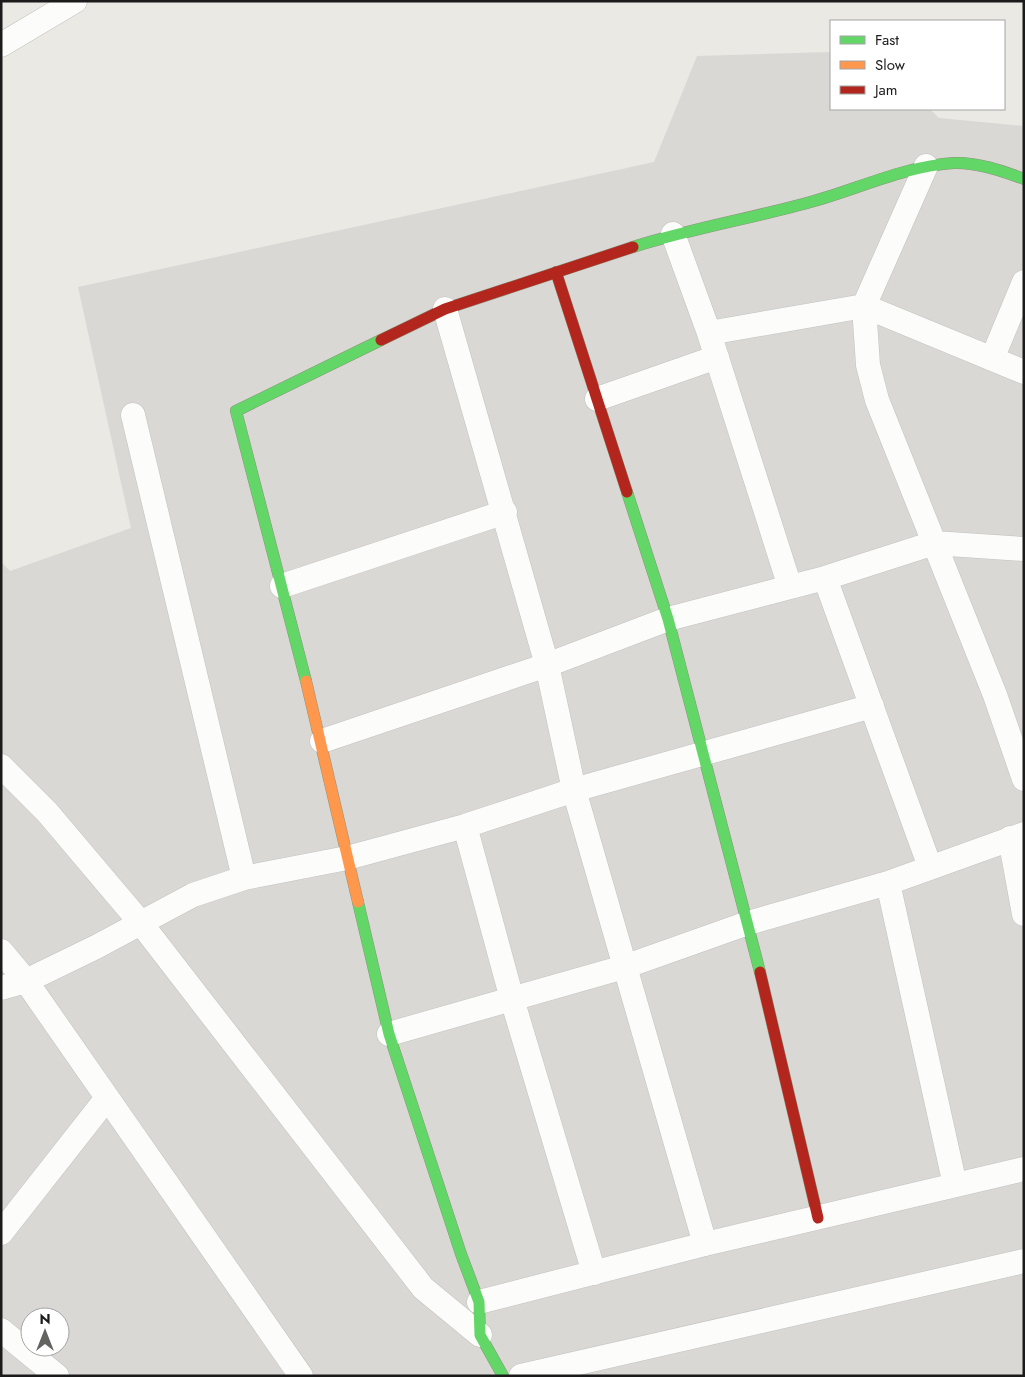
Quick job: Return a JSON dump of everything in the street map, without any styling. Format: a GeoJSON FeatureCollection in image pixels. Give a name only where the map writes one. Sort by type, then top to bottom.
{"type":"FeatureCollection","features":[{"type":"Feature","properties":{"kind":"street"},"geometry":{"type":"LineString","coordinates":[[1,45],[75,1]]}},
{"type":"Feature","properties":{"kind":"street"},"geometry":{"type":"LineString","coordinates":[[480,1335],[479,1302],[461,1254],[389,1034],[347,858],[322,742],[236,411],[445,309],[672,234],[817,200],[926,166],[956,163],[999,170],[1024,179]]}},
{"type":"Feature","properties":{"kind":"street"},"geometry":{"type":"LineString","coordinates":[[926,166],[864,306],[868,365],[877,400],[995,695],[1024,779]]}},
{"type":"Feature","properties":{"kind":"street"},"geometry":{"type":"LineString","coordinates":[[672,234],[717,357],[790,587]]}},
{"type":"Feature","properties":{"kind":"street"},"geometry":{"type":"LineString","coordinates":[[556,272],[668,619],[748,923],[818,1218]]}},
{"type":"Feature","properties":{"kind":"street"},"geometry":{"type":"LineString","coordinates":[[992,359],[1024,282]]}},
{"type":"Feature","properties":{"kind":"street"},"geometry":{"type":"LineString","coordinates":[[709,334],[864,306],[1024,372]]}},
{"type":"Feature","properties":{"kind":"street"},"geometry":{"type":"LineString","coordinates":[[445,309],[505,512],[547,664],[574,790],[705,1244]]}},
{"type":"Feature","properties":{"kind":"street"},"geometry":{"type":"LineString","coordinates":[[597,399],[717,357]]}},
{"type":"Feature","properties":{"kind":"street"},"geometry":{"type":"LineString","coordinates":[[133,415],[244,878]]}},
{"type":"Feature","properties":{"kind":"street"},"geometry":{"type":"LineString","coordinates":[[282,586],[505,512]]}},
{"type":"Feature","properties":{"kind":"street"},"geometry":{"type":"LineString","coordinates":[[322,742],[547,664],[668,619],[825,578],[934,543],[1024,550]]}},
{"type":"Feature","properties":{"kind":"street"},"geometry":{"type":"LineString","coordinates":[[825,578],[930,867]]}},
{"type":"Feature","properties":{"kind":"street"},"geometry":{"type":"LineString","coordinates":[[1,988],[26,981],[96,948],[140,922],[193,895],[244,878],[347,858],[465,826],[574,790],[872,706]]}},
{"type":"Feature","properties":{"kind":"street"},"geometry":{"type":"LineString","coordinates":[[1,766],[48,812],[140,922],[423,1288],[480,1335],[503,1376]]}},
{"type":"Feature","properties":{"kind":"street"},"geometry":{"type":"LineString","coordinates":[[465,826],[512,999],[594,1273]]}},
{"type":"Feature","properties":{"kind":"street"},"geometry":{"type":"LineString","coordinates":[[389,1034],[624,967],[748,923],[888,883],[1017,836],[1024,914]]}},
{"type":"Feature","properties":{"kind":"street"},"geometry":{"type":"LineString","coordinates":[[888,883],[955,1184]]}},
{"type":"Feature","properties":{"kind":"street"},"geometry":{"type":"LineString","coordinates":[[1,952],[26,981],[301,1376]]}},
{"type":"Feature","properties":{"kind":"street"},"geometry":{"type":"LineString","coordinates":[[1,1232],[107,1098]]}},
{"type":"Feature","properties":{"kind":"street"},"geometry":{"type":"LineString","coordinates":[[479,1302],[705,1244],[1024,1169]]}},
{"type":"Feature","properties":{"kind":"street"},"geometry":{"type":"LineString","coordinates":[[521,1376],[1024,1261]]}},
{"type":"Feature","properties":{"kind":"street"},"geometry":{"type":"LineString","coordinates":[[1,1330],[56,1376]]}},
{"type":"Feature","properties":{"kind":"shaded area"},"geometry":{"type":"Polygon","coordinates":[[[830,52],[830,110],[931,110],[939,118],[1024,126],[1024,1376],[1,1376],[1,562],[10,571],[131,528],[78,287],[654,162],[697,56],[830,52]]]}},
{"type":"Feature","properties":{"kind":"traffic: fast"},"geometry":{"type":"LineString","coordinates":[[633,247],[678,234],[814,201],[918,168],[963,163],[999,170],[1024,179]]}},
{"type":"Feature","properties":{"kind":"traffic: fast"},"geometry":{"type":"LineString","coordinates":[[306,681],[236,411],[381,340]]}},
{"type":"Feature","properties":{"kind":"traffic: fast"},"geometry":{"type":"LineString","coordinates":[[627,492],[668,619],[760,972]]}},
{"type":"Feature","properties":{"kind":"traffic: fast"},"geometry":{"type":"LineString","coordinates":[[358,902],[389,1034],[461,1254],[479,1302],[480,1335],[503,1376]]}},
{"type":"Feature","properties":{"kind":"traffic: slow"},"geometry":{"type":"LineString","coordinates":[[306,681],[358,902]]}},
{"type":"Feature","properties":{"kind":"traffic: jam"},"geometry":{"type":"LineString","coordinates":[[381,340],[445,309],[633,247]]}},
{"type":"Feature","properties":{"kind":"traffic: jam"},"geometry":{"type":"LineString","coordinates":[[556,272],[627,492]]}},
{"type":"Feature","properties":{"kind":"traffic: jam"},"geometry":{"type":"LineString","coordinates":[[760,972],[818,1218]]}}]}
